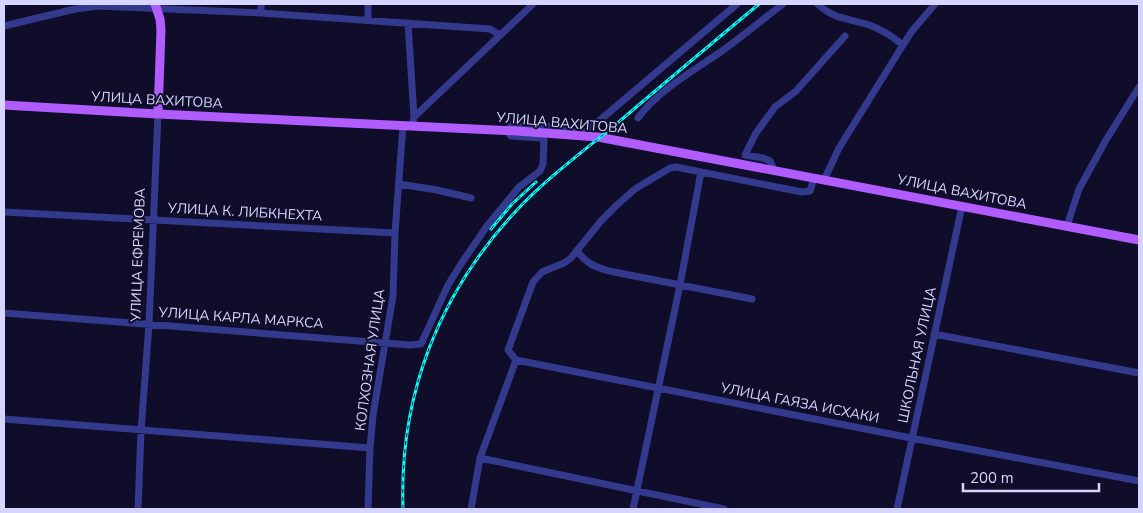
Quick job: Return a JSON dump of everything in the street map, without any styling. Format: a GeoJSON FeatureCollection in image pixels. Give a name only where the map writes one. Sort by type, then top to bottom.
{"type":"FeatureCollection","features":[{"type":"Feature","properties":{"kind":"main road","name":"УЛИЦА ЕФРЕМОВА"},"geometry":{"type":"LineString","coordinates":[[156,7],[162,30],[158,114]]}},
{"type":"Feature","properties":{"kind":"main road","name":"УЛИЦА ВАХИТОВА"},"geometry":{"type":"LineString","coordinates":[[4,105],[158,114],[410,122],[605,138],[1139,240]]}},
{"type":"Feature","properties":{"kind":"street"},"geometry":{"type":"LineString","coordinates":[[261,4],[261,13]]}},
{"type":"Feature","properties":{"kind":"street"},"geometry":{"type":"LineString","coordinates":[[368,4],[368,20]]}},
{"type":"Feature","properties":{"kind":"street"},"geometry":{"type":"LineString","coordinates":[[410,122],[533,4]]}},
{"type":"Feature","properties":{"kind":"street"},"geometry":{"type":"LineString","coordinates":[[506,130],[517,125],[586,128],[593,126],[737,4]]}},
{"type":"Feature","properties":{"kind":"street"},"geometry":{"type":"LineString","coordinates":[[638,118],[652,103],[678,82],[783,4]]}},
{"type":"Feature","properties":{"kind":"street"},"geometry":{"type":"LineString","coordinates":[[818,4],[835,16],[868,24],[891,35],[903,45]]}},
{"type":"Feature","properties":{"kind":"street"},"geometry":{"type":"LineString","coordinates":[[824,180],[838,148],[903,45],[912,31],[936,4]]}},
{"type":"Feature","properties":{"kind":"street"},"geometry":{"type":"LineString","coordinates":[[4,26],[75,9],[98,6],[156,7],[490,29],[500,35]]}},
{"type":"Feature","properties":{"kind":"street","name":"КОЛХОЗНАЯ УЛИЦА"},"geometry":{"type":"LineString","coordinates":[[368,509],[370,448],[393,296],[399,184],[410,122],[408,23]]}},
{"type":"Feature","properties":{"kind":"street"},"geometry":{"type":"LineString","coordinates":[[774,170],[770,161],[745,155],[749,146],[774,107],[796,92],[846,36]]}},
{"type":"Feature","properties":{"kind":"street"},"geometry":{"type":"LineString","coordinates":[[1067,226],[1080,189],[1106,140],[1139,87]]}},
{"type":"Feature","properties":{"kind":"street","name":"УЛИЦА ЕФРЕМОВА"},"geometry":{"type":"LineString","coordinates":[[138,509],[141,430],[149,324],[158,114]]}},
{"type":"Feature","properties":{"kind":"street","name":"УЛИЦА КАРЛА МАРКСА"},"geometry":{"type":"LineString","coordinates":[[4,313],[410,345],[421,344],[448,285],[486,226],[519,187],[540,170],[543,164],[544,140],[541,138],[511,136],[506,130]]}},
{"type":"Feature","properties":{"kind":"street"},"geometry":{"type":"LineString","coordinates":[[471,509],[480,458],[516,360],[508,350],[533,282],[542,272],[571,258],[601,221],[618,204],[670,168],[701,172],[802,192],[810,191],[814,178]]}},
{"type":"Feature","properties":{"kind":"street"},"geometry":{"type":"LineString","coordinates":[[633,509],[657,387],[680,285],[701,172]]}},
{"type":"Feature","properties":{"kind":"street"},"geometry":{"type":"LineString","coordinates":[[399,184],[438,190],[471,198]]}},
{"type":"Feature","properties":{"kind":"street","name":"ШКОЛЬНАЯ УЛИЦА"},"geometry":{"type":"LineString","coordinates":[[897,509],[962,206]]}},
{"type":"Feature","properties":{"kind":"street","name":"УЛИЦА К. ЛИБКНЕХТА"},"geometry":{"type":"LineString","coordinates":[[4,212],[395,233]]}},
{"type":"Feature","properties":{"kind":"street"},"geometry":{"type":"LineString","coordinates":[[577,250],[582,259],[598,268],[752,299]]}},
{"type":"Feature","properties":{"kind":"street"},"geometry":{"type":"LineString","coordinates":[[934,334],[1139,373]]}},
{"type":"Feature","properties":{"kind":"street","name":"УЛИЦА ГАЯЗА ИСХАКИ"},"geometry":{"type":"LineString","coordinates":[[516,360],[1139,481]]}},
{"type":"Feature","properties":{"kind":"street"},"geometry":{"type":"LineString","coordinates":[[4,419],[370,448]]}},
{"type":"Feature","properties":{"kind":"street"},"geometry":{"type":"LineString","coordinates":[[480,458],[724,509]]}},
{"type":"Feature","properties":{"kind":"railway"},"geometry":{"type":"LineString","coordinates":[[403,509],[404,467],[408,426],[417,386],[429,348],[446,311],[466,276],[490,242],[517,210],[540,188],[759,4]]}},
{"type":"Feature","properties":{"kind":"railway"},"geometry":{"type":"LineString","coordinates":[[491,229],[512,204],[536,182]]}}]}
